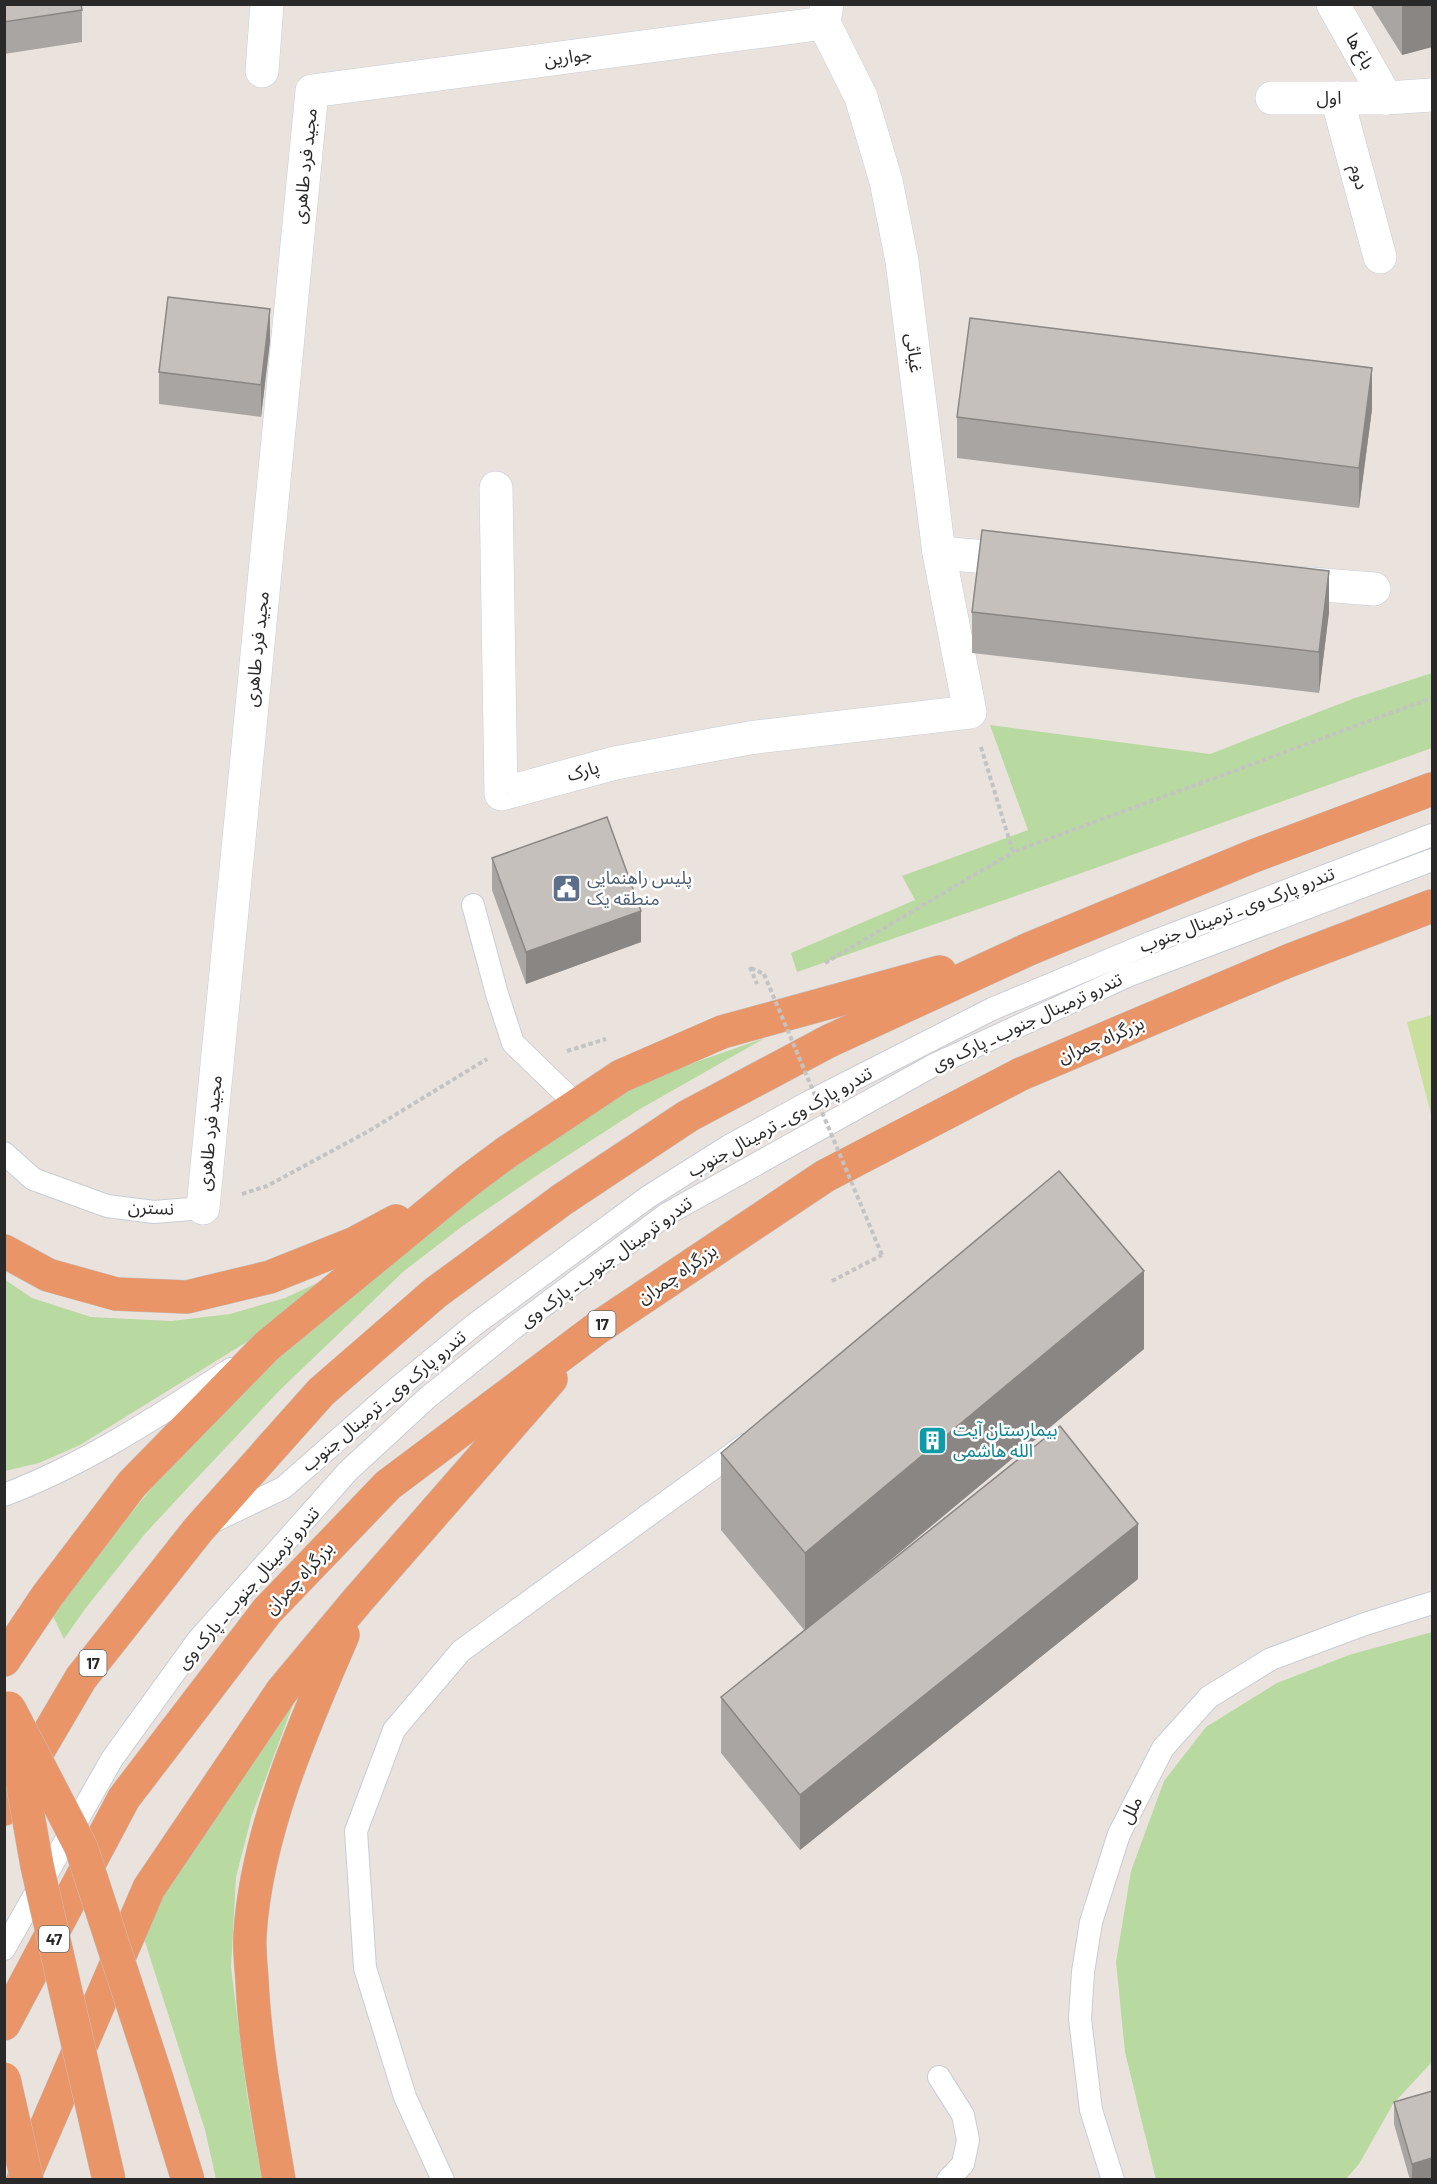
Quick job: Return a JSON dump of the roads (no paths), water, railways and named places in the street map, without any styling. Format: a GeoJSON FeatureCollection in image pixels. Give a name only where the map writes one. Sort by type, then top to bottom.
{"type":"FeatureCollection","features":[{"type":"Feature","properties":{"kind":"highway","name":"17"},"geometry":{"type":"LineString","coordinates":[[4,1809],[81,1678],[198,1530],[321,1392],[435,1293],[563,1199],[688,1116],[829,1041],[1029,949],[1251,856],[1432,789]]}},
{"type":"Feature","properties":{"kind":"highway","name":"بزرگراه چمران"},"geometry":{"type":"LineString","coordinates":[[4,2024],[124,1798],[267,1611],[388,1485],[596,1329],[825,1176],[1022,1074],[1288,961],[1432,906]]}},
{"type":"Feature","properties":{"kind":"highway"},"geometry":{"type":"LineString","coordinates":[[4,1660],[47,1596],[132,1484],[267,1346],[468,1181],[507,1152],[621,1076],[722,1032],[1029,949]]}},
{"type":"Feature","properties":{"kind":"highway"},"geometry":{"type":"LineString","coordinates":[[4,1251],[48,1275],[116,1294],[187,1297],[270,1277],[355,1243],[468,1181]]}},
{"type":"Feature","properties":{"kind":"highway"},"geometry":{"type":"LineString","coordinates":[[25,2180],[149,1888],[282,1691],[357,1601],[596,1329]]}},
{"type":"Feature","properties":{"kind":"highway"},"geometry":{"type":"LineString","coordinates":[[279,2180],[254,2019],[250,1936],[257,1881],[274,1814],[311,1707],[357,1601]]}},
{"type":"Feature","properties":{"kind":"highway"},"geometry":{"type":"LineString","coordinates":[[7,1703],[81,1847],[188,2180]]}},
{"type":"Feature","properties":{"kind":"highway","name":"47"},"geometry":{"type":"LineString","coordinates":[[7,1703],[37,1866],[109,2180]]}},
{"type":"Feature","properties":{"kind":"highway"},"geometry":{"type":"LineString","coordinates":[[4,2079],[25,2180]]}},
{"type":"Feature","properties":{"kind":"street"},"geometry":{"type":"LineString","coordinates":[[262,71],[267,4]]}},
{"type":"Feature","properties":{"kind":"street","name":"باغ ها"},"geometry":{"type":"LineString","coordinates":[[1333,4],[1386,98]]}},
{"type":"Feature","properties":{"kind":"street","name":"جوارین"},"geometry":{"type":"LineString","coordinates":[[312,91],[825,14]]}},
{"type":"Feature","properties":{"kind":"street","name":"غیاثی"},"geometry":{"type":"LineString","coordinates":[[825,14],[861,97],[886,181],[902,261],[939,553],[970,712]]}},
{"type":"Feature","properties":{"kind":"street","name":"مجید فرد طاهری"},"geometry":{"type":"LineString","coordinates":[[203,1208],[312,91]]}},
{"type":"Feature","properties":{"kind":"street","name":"اول"},"geometry":{"type":"LineString","coordinates":[[1272,98],[1432,100]]}},
{"type":"Feature","properties":{"kind":"street","name":"دوم"},"geometry":{"type":"LineString","coordinates":[[1337,98],[1380,257]]}},
{"type":"Feature","properties":{"kind":"street","name":"پارک"},"geometry":{"type":"LineString","coordinates":[[496,488],[501,794],[615,763],[749,738],[970,712]]}},
{"type":"Feature","properties":{"kind":"street"},"geometry":{"type":"LineString","coordinates":[[939,553],[1057,563]]}},
{"type":"Feature","properties":{"kind":"street"},"geometry":{"type":"LineString","coordinates":[[1256,580],[1374,589]]}},
{"type":"Feature","properties":{"kind":"lane","name":"تندرو پارک وی ـ ترمینال جنوب"},"geometry":{"type":"LineString","coordinates":[[198,1530],[283,1488],[389,1395],[483,1318],[648,1197],[729,1146],[809,1102],[992,1009],[1150,943],[1432,835]]}},
{"type":"Feature","properties":{"kind":"lane","name":"تندرو ترمینال جنوب ـ پارک وی"},"geometry":{"type":"LineString","coordinates":[[4,1948],[112,1759],[198,1640],[348,1471],[428,1398],[515,1327],[667,1214],[932,1066],[1127,976],[1432,860]]}},
{"type":"Feature","properties":{"kind":"lane"},"geometry":{"type":"LineString","coordinates":[[473,904],[497,994],[513,1042],[577,1106]]}},
{"type":"Feature","properties":{"kind":"lane","name":"نسترن"},"geometry":{"type":"LineString","coordinates":[[4,1153],[33,1179],[107,1206],[154,1212],[203,1208]]}},
{"type":"Feature","properties":{"kind":"lane"},"geometry":{"type":"LineString","coordinates":[[4,1495],[83,1460],[131,1433],[267,1346]]}},
{"type":"Feature","properties":{"kind":"lane"},"geometry":{"type":"LineString","coordinates":[[443,2180],[405,2097],[365,1968],[356,1831],[394,1730],[460,1651],[757,1436]]}},
{"type":"Feature","properties":{"kind":"lane","name":"ملل"},"geometry":{"type":"LineString","coordinates":[[1113,2180],[1091,2110],[1080,2019],[1083,1972],[1091,1922],[1119,1834],[1163,1748],[1209,1696],[1270,1659],[1365,1623],[1432,1603]]}},
{"type":"Feature","properties":{"kind":"lane"},"geometry":{"type":"LineString","coordinates":[[939,2077],[963,2115],[968,2140],[963,2164],[948,2180]]}},
{"type":"Feature","properties":{"kind":"place","name":"پلیس راهنمایی منطقه یک"},"geometry":{"type":"Point","coordinates":[566,888]}},
{"type":"Feature","properties":{"kind":"place","name":"بیمارستان آیت الله هاشمی"},"geometry":{"type":"Point","coordinates":[932,1440]}}]}
